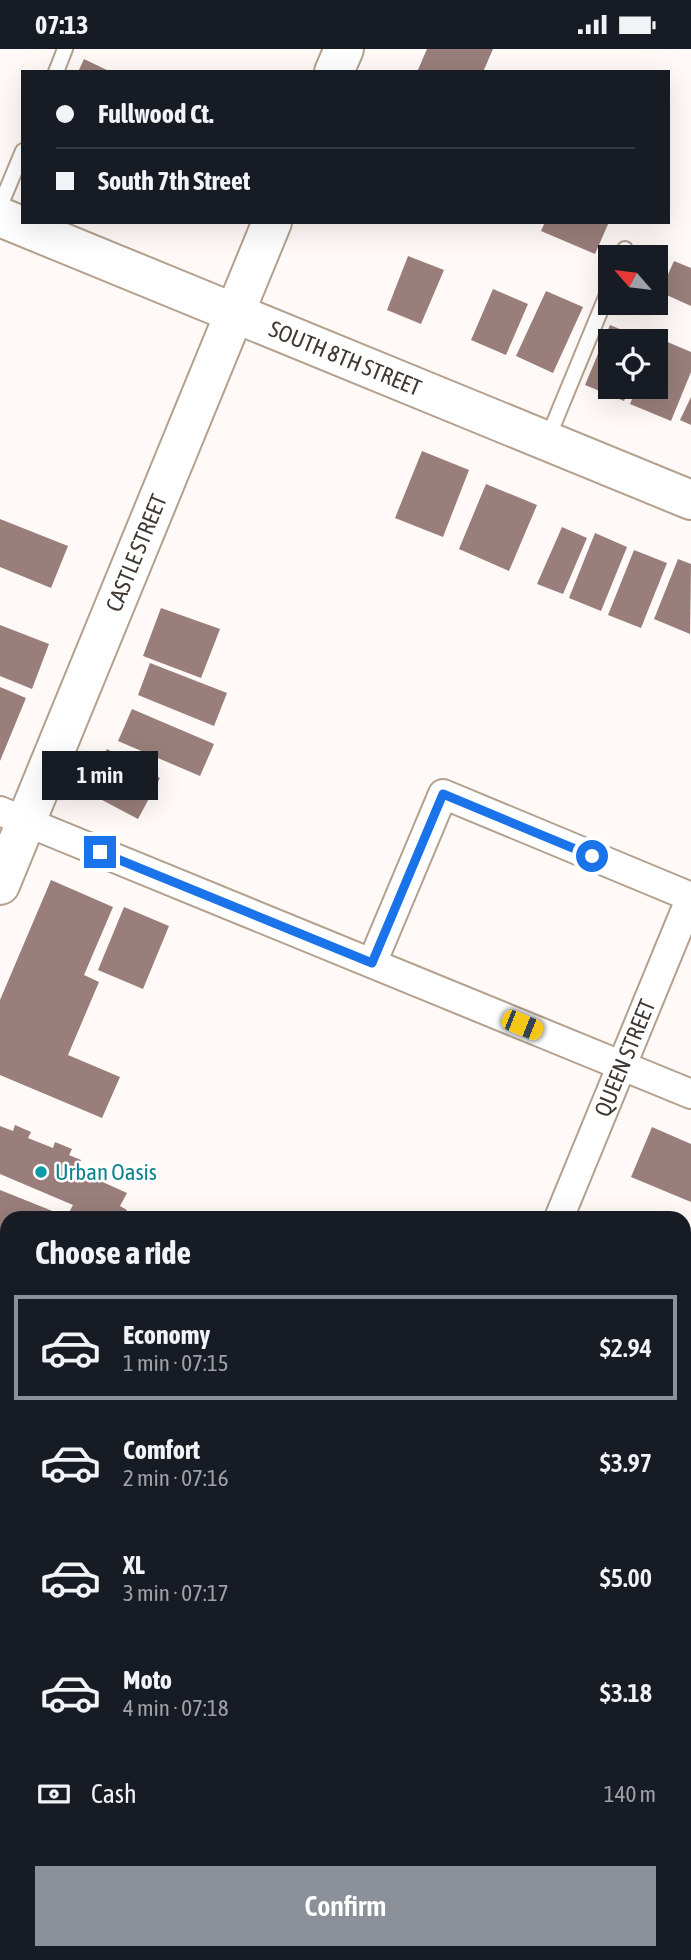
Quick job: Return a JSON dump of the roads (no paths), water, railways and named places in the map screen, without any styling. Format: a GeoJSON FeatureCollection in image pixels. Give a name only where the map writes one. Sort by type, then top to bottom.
{"type":"FeatureCollection","features":[{"type":"Feature","properties":{"kind":"street"},"geometry":{"type":"LineString","coordinates":[[335,70],[344,49]]}},
{"type":"Feature","properties":{"kind":"street","name":"SOUTH 8TH STREET"},"geometry":{"type":"LineString","coordinates":[[0,217],[691,500]]}},
{"type":"Feature","properties":{"kind":"street","name":"CASTLE STREET"},"geometry":{"type":"LineString","coordinates":[[0,885],[13,816],[235,313],[271,224]]}},
{"type":"Feature","properties":{"kind":"street"},"geometry":{"type":"LineString","coordinates":[[372,963],[443,794],[691,897]]}},
{"type":"Feature","properties":{"kind":"street"},"geometry":{"type":"LineString","coordinates":[[13,816],[691,1094]]}},
{"type":"Feature","properties":{"kind":"street","name":"QUEEN STREET"},"geometry":{"type":"LineString","coordinates":[[562,1211],[691,897]]}},
{"type":"Feature","properties":{"kind":"lane"},"geometry":{"type":"LineString","coordinates":[[57,70],[65,49]]}},
{"type":"Feature","properties":{"kind":"lane"},"geometry":{"type":"LineString","coordinates":[[0,206],[21,156]]}},
{"type":"Feature","properties":{"kind":"lane"},"geometry":{"type":"LineString","coordinates":[[546,441],[598,315]]}},
{"type":"Feature","properties":{"kind":"place","name":"Urban Oasis"},"geometry":{"type":"Point","coordinates":[41,1172]}}]}
